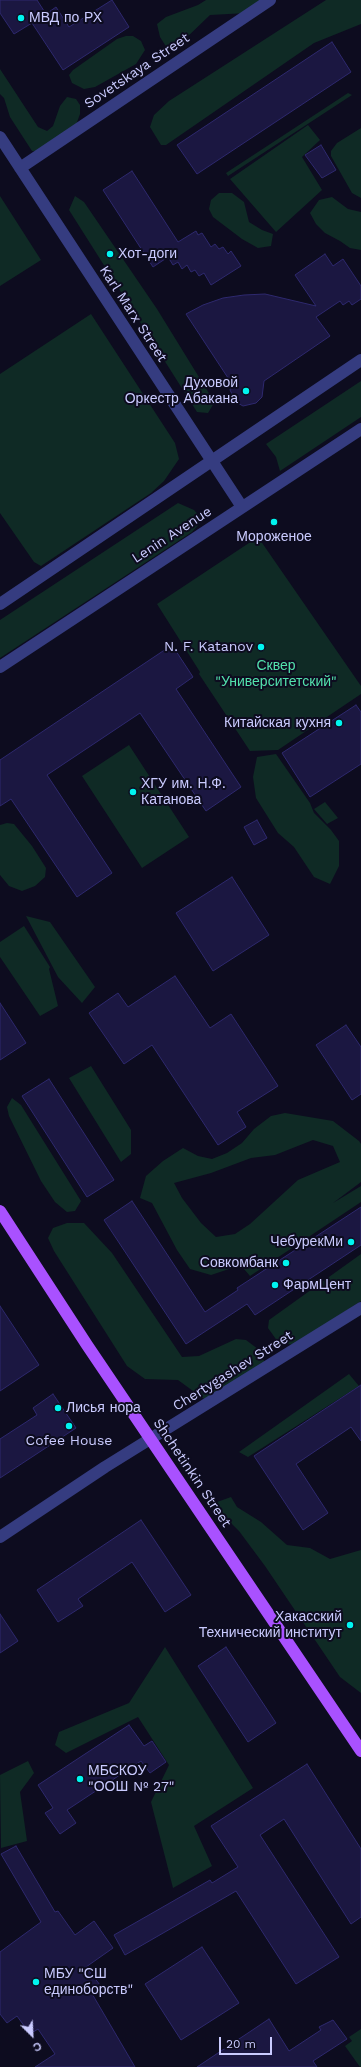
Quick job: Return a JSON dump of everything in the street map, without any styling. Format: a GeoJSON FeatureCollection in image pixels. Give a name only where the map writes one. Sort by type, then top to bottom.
{"type":"FeatureCollection","features":[{"type":"Feature","properties":{"kind":"main road","name":"Shchetinkin Street"},"geometry":{"type":"LineString","coordinates":[[0,1210],[87,1345],[152,1439],[361,1751]]}},
{"type":"Feature","properties":{"kind":"street","name":"Sovetskaya Street"},"geometry":{"type":"LineString","coordinates":[[20,168],[270,0]]}},
{"type":"Feature","properties":{"kind":"street","name":"Karl Marx Street"},"geometry":{"type":"LineString","coordinates":[[0,137],[242,507]]}},
{"type":"Feature","properties":{"kind":"street"},"geometry":{"type":"LineString","coordinates":[[0,604],[361,360]]}},
{"type":"Feature","properties":{"kind":"street","name":"Lenin Avenue"},"geometry":{"type":"LineString","coordinates":[[0,667],[361,429]]}},
{"type":"Feature","properties":{"kind":"street","name":"Chertygashev Street"},"geometry":{"type":"LineString","coordinates":[[0,1536],[105,1467],[361,1308]]}},
{"type":"Feature","properties":{"kind":"green space"},"geometry":{"type":"Polygon","coordinates":[[[206,0],[266,0],[247,13],[210,15],[184,40],[167,48],[160,37],[157,24],[166,17],[198,5],[206,0]]]}},
{"type":"Feature","properties":{"kind":"green space"},"geometry":{"type":"Polygon","coordinates":[[[326,0],[361,0],[361,24],[314,43],[166,145],[161,145],[150,127],[154,115],[169,101],[326,0]]]}},
{"type":"Feature","properties":{"kind":"green space"},"geometry":{"type":"Polygon","coordinates":[[[126,36],[133,36],[141,41],[145,50],[136,64],[95,87],[84,89],[72,83],[69,75],[73,70],[117,39],[126,36]]]}},
{"type":"Feature","properties":{"kind":"green space"},"geometry":{"type":"Polygon","coordinates":[[[0,69],[38,127],[47,131],[53,126],[60,106],[67,97],[76,99],[80,105],[80,114],[76,125],[40,152],[32,151],[10,117],[4,98],[0,94],[0,69]]]}},
{"type":"Feature","properties":{"kind":"green space"},"geometry":{"type":"Polygon","coordinates":[[[348,93],[352,95],[228,176],[226,173],[348,93]]]}},
{"type":"Feature","properties":{"kind":"green space"},"geometry":{"type":"Polygon","coordinates":[[[308,125],[320,140],[302,157],[322,190],[276,232],[230,179],[308,125]]]}},
{"type":"Feature","properties":{"kind":"green space"},"geometry":{"type":"Polygon","coordinates":[[[361,128],[361,198],[352,193],[331,156],[331,151],[337,143],[361,128]]]}},
{"type":"Feature","properties":{"kind":"green space"},"geometry":{"type":"Polygon","coordinates":[[[219,193],[232,193],[244,202],[249,222],[262,230],[273,234],[271,246],[258,248],[242,239],[213,217],[209,209],[211,200],[219,193]]]}},
{"type":"Feature","properties":{"kind":"green space"},"geometry":{"type":"Polygon","coordinates":[[[0,196],[41,260],[0,286],[0,196]]]}},
{"type":"Feature","properties":{"kind":"green space"},"geometry":{"type":"Polygon","coordinates":[[[75,196],[84,202],[157,309],[210,395],[214,403],[208,413],[197,412],[69,210],[75,196]]]}},
{"type":"Feature","properties":{"kind":"green space"},"geometry":{"type":"Polygon","coordinates":[[[332,197],[348,209],[361,212],[361,250],[350,248],[325,233],[316,224],[310,213],[319,200],[332,197]]]}},
{"type":"Feature","properties":{"kind":"green space"},"geometry":{"type":"Polygon","coordinates":[[[91,314],[175,443],[179,459],[164,481],[151,493],[41,566],[34,562],[0,513],[0,374],[91,314]]]}},
{"type":"Feature","properties":{"kind":"green space"},"geometry":{"type":"Polygon","coordinates":[[[361,381],[361,417],[280,471],[276,457],[266,444],[361,381]]]}},
{"type":"Feature","properties":{"kind":"green space"},"geometry":{"type":"Polygon","coordinates":[[[178,503],[194,510],[203,520],[192,532],[0,658],[0,620],[178,503]]]}},
{"type":"Feature","properties":{"kind":"green space","name":"Сквер \"Университетский\""},"geometry":{"type":"Polygon","coordinates":[[[258,537],[361,686],[361,694],[278,750],[250,751],[199,674],[200,672],[157,604],[258,537]]]}},
{"type":"Feature","properties":{"kind":"green space"},"geometry":{"type":"Polygon","coordinates":[[[129,745],[189,837],[142,868],[82,776],[129,745]]]}},
{"type":"Feature","properties":{"kind":"green space"},"geometry":{"type":"Polygon","coordinates":[[[276,754],[310,803],[314,813],[331,830],[339,841],[339,866],[330,884],[314,877],[294,847],[278,833],[256,798],[253,777],[257,757],[276,754]]]}},
{"type":"Feature","properties":{"kind":"green space"},"geometry":{"type":"Polygon","coordinates":[[[325,802],[338,818],[327,824],[314,809],[325,802]]]}},
{"type":"Feature","properties":{"kind":"green space"},"geometry":{"type":"Polygon","coordinates":[[[7,823],[14,824],[32,846],[46,868],[45,877],[35,886],[22,891],[9,886],[0,875],[0,825],[7,823]]]}},
{"type":"Feature","properties":{"kind":"green space"},"geometry":{"type":"Polygon","coordinates":[[[26,916],[50,922],[95,987],[82,1003],[58,977],[26,916]]]}},
{"type":"Feature","properties":{"kind":"green space"},"geometry":{"type":"Polygon","coordinates":[[[24,926],[50,967],[49,969],[58,1006],[40,1016],[0,957],[0,942],[24,926]]]}},
{"type":"Feature","properties":{"kind":"green space"},"geometry":{"type":"Polygon","coordinates":[[[91,1066],[131,1130],[131,1154],[121,1162],[69,1078],[91,1066]]]}},
{"type":"Feature","properties":{"kind":"green space"},"geometry":{"type":"Polygon","coordinates":[[[12,1098],[21,1105],[81,1201],[75,1211],[67,1212],[55,1202],[41,1181],[9,1116],[7,1107],[12,1098]]]}},
{"type":"Feature","properties":{"kind":"green space"},"geometry":{"type":"Polygon","coordinates":[[[285,1113],[333,1121],[359,1141],[361,1144],[361,1182],[333,1203],[361,1186],[361,1202],[250,1276],[244,1269],[247,1266],[244,1261],[250,1257],[229,1269],[211,1275],[190,1269],[177,1250],[152,1203],[140,1198],[146,1176],[163,1161],[183,1148],[198,1156],[212,1159],[227,1153],[242,1143],[254,1129],[271,1116],[285,1113]],[[313,1140],[275,1155],[251,1158],[211,1173],[174,1183],[182,1198],[201,1223],[216,1237],[235,1234],[250,1224],[298,1180],[340,1162],[333,1146],[313,1140]]]}},
{"type":"Feature","properties":{"kind":"green space"},"geometry":{"type":"Polygon","coordinates":[[[67,1223],[84,1223],[112,1253],[182,1357],[199,1356],[236,1339],[246,1340],[258,1349],[266,1365],[204,1399],[178,1380],[145,1379],[127,1366],[54,1251],[48,1238],[53,1228],[67,1223]]]}},
{"type":"Feature","properties":{"kind":"green space"},"geometry":{"type":"Polygon","coordinates":[[[361,1254],[361,1301],[293,1345],[278,1342],[268,1328],[269,1320],[361,1254]]]}},
{"type":"Feature","properties":{"kind":"green space"},"geometry":{"type":"Polygon","coordinates":[[[349,1374],[359,1386],[248,1457],[239,1452],[349,1374]]]}},
{"type":"Feature","properties":{"kind":"green space"},"geometry":{"type":"Polygon","coordinates":[[[231,1497],[237,1507],[261,1522],[287,1545],[310,1548],[330,1559],[361,1550],[361,1693],[340,1677],[265,1566],[239,1531],[224,1516],[217,1502],[231,1497]]]}},
{"type":"Feature","properties":{"kind":"green space"},"geometry":{"type":"Polygon","coordinates":[[[165,1647],[253,1788],[194,1826],[212,1866],[173,1888],[151,1802],[169,1765],[138,1717],[66,1753],[55,1745],[59,1732],[129,1703],[165,1647]]]}},
{"type":"Feature","properties":{"kind":"green space"},"geometry":{"type":"Polygon","coordinates":[[[28,1761],[34,1773],[20,1792],[27,1841],[1,1848],[0,1775],[28,1761]]]}},
{"type":"Feature","properties":{"kind":"green space"},"geometry":{"type":"Polygon","coordinates":[[[361,2029],[360,2067],[345,2046],[352,2041],[349,2037],[361,2029]]]}},
{"type":"Feature","properties":{"kind":"building"},"geometry":{"type":"Polygon","coordinates":[[[0,0],[37,0],[46,14],[56,7],[69,27],[112,0],[129,27],[63,70],[32,23],[14,34],[0,13],[0,0]]]}},
{"type":"Feature","properties":{"kind":"building"},"geometry":{"type":"Polygon","coordinates":[[[332,42],[351,72],[197,174],[177,145],[332,42]]]}},
{"type":"Feature","properties":{"kind":"building"},"geometry":{"type":"Polygon","coordinates":[[[321,145],[336,170],[322,178],[305,155],[321,145]]]}},
{"type":"Feature","properties":{"kind":"building"},"geometry":{"type":"Polygon","coordinates":[[[132,171],[178,242],[196,231],[198,235],[202,233],[211,247],[215,244],[219,249],[223,247],[228,254],[231,251],[241,266],[211,285],[204,273],[199,276],[195,270],[191,272],[187,265],[182,269],[178,262],[173,265],[168,257],[153,267],[103,190],[132,171]]]}},
{"type":"Feature","properties":{"kind":"building"},"geometry":{"type":"Polygon","coordinates":[[[325,254],[333,266],[343,259],[361,286],[361,299],[352,305],[349,301],[343,305],[340,301],[316,317],[330,336],[264,381],[262,397],[256,403],[243,406],[236,402],[230,390],[232,384],[186,314],[203,305],[223,298],[244,295],[265,294],[316,306],[295,275],[325,254]]]}},
{"type":"Feature","properties":{"kind":"building"},"geometry":{"type":"Polygon","coordinates":[[[172,645],[193,677],[176,689],[241,787],[206,811],[140,713],[47,775],[112,873],[77,897],[11,799],[0,806],[0,760],[172,645]]]}},
{"type":"Feature","properties":{"kind":"building"},"geometry":{"type":"Polygon","coordinates":[[[356,705],[361,712],[361,764],[310,797],[282,753],[356,705]]]}},
{"type":"Feature","properties":{"kind":"building"},"geometry":{"type":"Polygon","coordinates":[[[257,820],[267,838],[254,845],[244,827],[257,820]]]}},
{"type":"Feature","properties":{"kind":"building"},"geometry":{"type":"Polygon","coordinates":[[[232,877],[269,935],[213,971],[176,913],[232,877]]]}},
{"type":"Feature","properties":{"kind":"building"},"geometry":{"type":"Polygon","coordinates":[[[175,976],[210,1028],[231,1014],[278,1086],[237,1112],[246,1127],[218,1145],[152,1045],[124,1064],[89,1013],[118,993],[128,1007],[175,976]]]}},
{"type":"Feature","properties":{"kind":"building"},"geometry":{"type":"Polygon","coordinates":[[[0,1003],[26,1043],[0,1060],[0,1003]]]}},
{"type":"Feature","properties":{"kind":"building"},"geometry":{"type":"Polygon","coordinates":[[[346,1025],[361,1047],[361,1094],[352,1100],[316,1045],[346,1025]]]}},
{"type":"Feature","properties":{"kind":"building"},"geometry":{"type":"Polygon","coordinates":[[[49,1079],[114,1180],[87,1197],[22,1096],[49,1079]]]}},
{"type":"Feature","properties":{"kind":"building"},"geometry":{"type":"Polygon","coordinates":[[[132,1201],[205,1312],[238,1290],[237,1288],[361,1207],[361,1245],[255,1315],[247,1304],[186,1344],[104,1220],[132,1201]]]}},
{"type":"Feature","properties":{"kind":"building"},"geometry":{"type":"Polygon","coordinates":[[[0,1306],[39,1365],[0,1391],[0,1306]]]}},
{"type":"Feature","properties":{"kind":"building"},"geometry":{"type":"Polygon","coordinates":[[[361,1385],[361,1441],[351,1427],[296,1464],[328,1513],[303,1530],[254,1456],[361,1385]]]}},
{"type":"Feature","properties":{"kind":"building"},"geometry":{"type":"Polygon","coordinates":[[[53,1394],[76,1428],[0,1478],[0,1439],[37,1415],[33,1408],[53,1394]]]}},
{"type":"Feature","properties":{"kind":"building"},"geometry":{"type":"Polygon","coordinates":[[[141,1520],[191,1595],[165,1612],[132,1562],[78,1599],[83,1606],[58,1622],[37,1590],[141,1520]]]}},
{"type":"Feature","properties":{"kind":"building"},"geometry":{"type":"Polygon","coordinates":[[[0,1614],[18,1641],[0,1653],[0,1614]]]}},
{"type":"Feature","properties":{"kind":"building"},"geometry":{"type":"Polygon","coordinates":[[[226,1647],[276,1723],[248,1742],[198,1666],[226,1647]]]}},
{"type":"Feature","properties":{"kind":"building","name":"МБСКОУ \"ООШ № 27\""},"geometry":{"type":"Polygon","coordinates":[[[129,1725],[144,1746],[152,1741],[166,1762],[150,1773],[141,1761],[67,1810],[76,1823],[60,1834],[45,1813],[53,1808],[38,1785],[129,1725]]]}},
{"type":"Feature","properties":{"kind":"building"},"geometry":{"type":"Polygon","coordinates":[[[307,1764],[361,1849],[361,1917],[351,1924],[284,1819],[260,1835],[339,1957],[296,1984],[236,1891],[125,1955],[114,1935],[210,1880],[212,1883],[238,1867],[211,1826],[307,1764]]]}},
{"type":"Feature","properties":{"kind":"building"},"geometry":{"type":"Polygon","coordinates":[[[16,1846],[55,1912],[58,1911],[75,1935],[94,1921],[113,1948],[86,1967],[100,1985],[91,1992],[135,2067],[35,2067],[55,2054],[38,2029],[30,2034],[17,2016],[7,2023],[0,2014],[0,1952],[41,1922],[1,1854],[16,1846]]]}},
{"type":"Feature","properties":{"kind":"building"},"geometry":{"type":"Polygon","coordinates":[[[202,1947],[239,2003],[181,2040],[145,1984],[202,1947]]]}},
{"type":"Feature","properties":{"kind":"building"},"geometry":{"type":"Polygon","coordinates":[[[269,2019],[289,2051],[321,2030],[319,2027],[333,2020],[347,2039],[313,2061],[317,2067],[197,2067],[269,2019]]]}},
{"type":"Feature","properties":{"kind":"place","name":"МВД по РХ"},"geometry":{"type":"Point","coordinates":[21,18]}},
{"type":"Feature","properties":{"kind":"place","name":"Хот-доги"},"geometry":{"type":"Point","coordinates":[110,254]}},
{"type":"Feature","properties":{"kind":"place","name":"Духовой Оркестр Абакана"},"geometry":{"type":"Point","coordinates":[246,391]}},
{"type":"Feature","properties":{"kind":"place","name":"Мороженое"},"geometry":{"type":"Point","coordinates":[274,522]}},
{"type":"Feature","properties":{"kind":"place","name":"N. F. Katanov"},"geometry":{"type":"Point","coordinates":[261,647]}},
{"type":"Feature","properties":{"kind":"place","name":"Китайская кухня"},"geometry":{"type":"Point","coordinates":[339,723]}},
{"type":"Feature","properties":{"kind":"place","name":"ХГУ им. Н.Ф. Катанова"},"geometry":{"type":"Point","coordinates":[133,792]}},
{"type":"Feature","properties":{"kind":"place","name":"ЧебурекМи"},"geometry":{"type":"Point","coordinates":[351,1242]}},
{"type":"Feature","properties":{"kind":"place","name":"Совкомбанк"},"geometry":{"type":"Point","coordinates":[286,1263]}},
{"type":"Feature","properties":{"kind":"place","name":"ФармЦент"},"geometry":{"type":"Point","coordinates":[275,1285]}},
{"type":"Feature","properties":{"kind":"place","name":"Лисья нора"},"geometry":{"type":"Point","coordinates":[58,1408]}},
{"type":"Feature","properties":{"kind":"place","name":"Cofee House"},"geometry":{"type":"Point","coordinates":[69,1426]}},
{"type":"Feature","properties":{"kind":"place","name":"Хакасский Технический институт"},"geometry":{"type":"Point","coordinates":[350,1625]}},
{"type":"Feature","properties":{"kind":"place","name":"МБСКОУ \"ООШ № 27\""},"geometry":{"type":"Point","coordinates":[80,1779]}},
{"type":"Feature","properties":{"kind":"place","name":"МБУ \"СШ единоборств\""},"geometry":{"type":"Point","coordinates":[36,1982]}}]}
